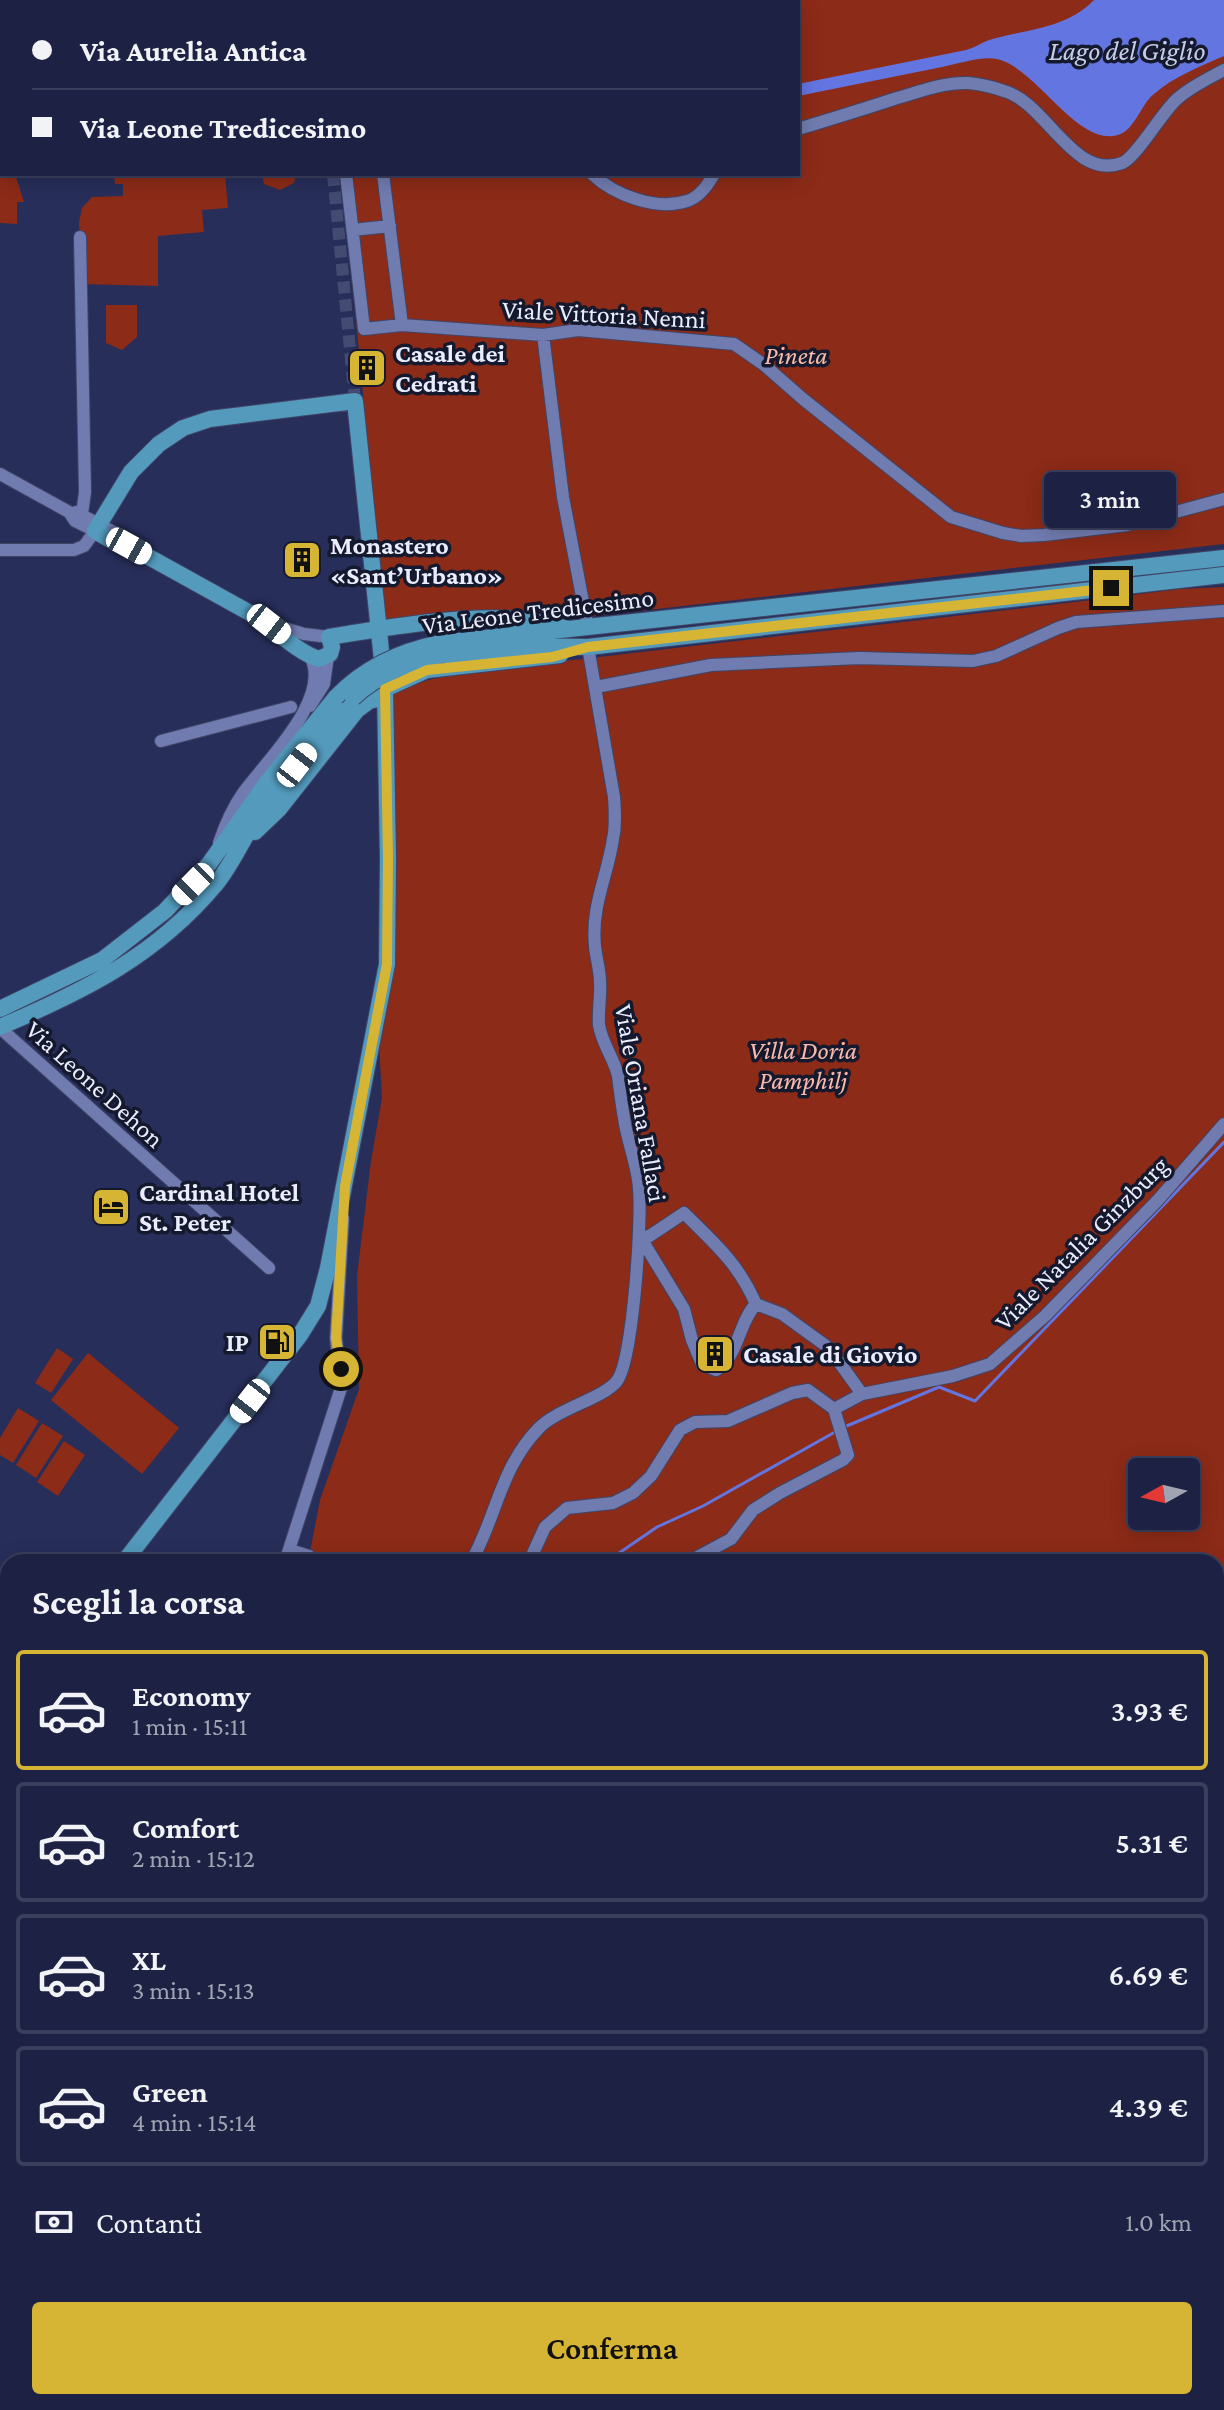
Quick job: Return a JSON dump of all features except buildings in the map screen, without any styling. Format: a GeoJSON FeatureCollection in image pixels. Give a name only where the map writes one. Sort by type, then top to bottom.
{"type":"FeatureCollection","features":[{"type":"Feature","properties":{"kind":"main road"},"geometry":{"type":"LineString","coordinates":[[130,1554],[283,1358],[318,1306],[345,1186],[387,964],[385,693],[380,629],[355,401],[210,419],[183,428],[159,444],[131,472],[97,528],[116,543],[129,546],[269,624],[310,656],[319,659],[328,656],[332,647],[329,637],[380,629],[506,618],[569,629]]}},
{"type":"Feature","properties":{"kind":"main road","name":"Via Leone Tredicesimo"},"geometry":{"type":"LineString","coordinates":[[442,649],[569,629],[1224,558]]}},
{"type":"Feature","properties":{"kind":"main road","name":"Via Leone Tredicesimo"},"geometry":{"type":"LineString","coordinates":[[0,1028],[76,994],[139,956],[174,927],[223,874],[355,679],[409,651],[513,646],[588,647],[1224,575]]}},
{"type":"Feature","properties":{"kind":"main road"},"geometry":{"type":"LineString","coordinates":[[242,844],[279,809],[357,710],[369,701],[427,670],[552,657],[588,647]]}},
{"type":"Feature","properties":{"kind":"main road","name":"Via Leone Tredicesimo"},"geometry":{"type":"LineString","coordinates":[[0,1009],[102,960],[165,911],[215,857],[268,781],[344,698]]}},
{"type":"Feature","properties":{"kind":"street"},"geometry":{"type":"LineString","coordinates":[[800,128],[944,85],[969,83],[1008,91],[1041,115],[1076,154],[1086,161],[1112,165],[1126,162],[1132,156],[1156,122],[1179,97],[1224,70]]}},
{"type":"Feature","properties":{"kind":"street"},"geometry":{"type":"LineString","coordinates":[[346,176],[353,230],[390,226]]}},
{"type":"Feature","properties":{"kind":"street"},"geometry":{"type":"LineString","coordinates":[[383,176],[402,325]]}},
{"type":"Feature","properties":{"kind":"street"},"geometry":{"type":"LineString","coordinates":[[595,176],[612,189],[633,198],[667,203],[689,201],[704,190],[713,176]]}},
{"type":"Feature","properties":{"kind":"street","name":"Viale Vittoria Nenni"},"geometry":{"type":"LineString","coordinates":[[353,230],[364,329],[402,325],[543,335],[578,330],[734,344],[763,364],[951,517],[1003,533],[1044,535],[1127,525],[1224,499]]}},
{"type":"Feature","properties":{"kind":"street"},"geometry":{"type":"LineString","coordinates":[[76,513],[85,492],[80,237]]}},
{"type":"Feature","properties":{"kind":"street"},"geometry":{"type":"LineString","coordinates":[[543,335],[563,497],[588,628]]}},
{"type":"Feature","properties":{"kind":"street"},"geometry":{"type":"LineString","coordinates":[[0,474],[76,513],[97,528],[84,546],[74,550],[0,550]]}},
{"type":"Feature","properties":{"kind":"street"},"geometry":{"type":"LineString","coordinates":[[596,687],[711,665],[859,658],[973,661],[996,656],[1076,622],[1224,611]]}},
{"type":"Feature","properties":{"kind":"street"},"geometry":{"type":"LineString","coordinates":[[269,624],[329,637]]}},
{"type":"Feature","properties":{"kind":"street","name":"Viale Oriana Fallaci"},"geometry":{"type":"LineString","coordinates":[[476,1554],[485,1538],[496,1499],[516,1455],[541,1425],[600,1394],[617,1381],[629,1348],[639,1235],[639,1187],[624,1123],[617,1071],[603,1043],[599,1023],[601,980],[595,948],[595,908],[613,839],[615,819],[614,797],[588,647]]}},
{"type":"Feature","properties":{"kind":"street"},"geometry":{"type":"LineString","coordinates":[[305,711],[315,673],[310,656]]}},
{"type":"Feature","properties":{"kind":"street"},"geometry":{"type":"LineString","coordinates":[[215,857],[231,813],[259,771],[316,701],[324,684],[328,656]]}},
{"type":"Feature","properties":{"kind":"street"},"geometry":{"type":"LineString","coordinates":[[291,707],[315,673]]}},
{"type":"Feature","properties":{"kind":"street"},"geometry":{"type":"LineString","coordinates":[[161,741],[291,707],[305,711]]}},
{"type":"Feature","properties":{"kind":"street","name":"Via Leone Dehon"},"geometry":{"type":"LineString","coordinates":[[0,1028],[269,1268]]}},
{"type":"Feature","properties":{"kind":"street","name":"Viale Natalia Ginzburg"},"geometry":{"type":"LineString","coordinates":[[834,1409],[862,1394],[953,1376],[990,1364],[1045,1316],[1158,1200],[1224,1124]]}},
{"type":"Feature","properties":{"kind":"street"},"geometry":{"type":"LineString","coordinates":[[336,1338],[345,1186]]}},
{"type":"Feature","properties":{"kind":"street"},"geometry":{"type":"LineString","coordinates":[[639,1235],[648,1237],[684,1213],[728,1256],[745,1280],[756,1304],[782,1314],[829,1348],[862,1394]]}},
{"type":"Feature","properties":{"kind":"street"},"geometry":{"type":"LineString","coordinates":[[639,1235],[684,1309],[702,1364],[716,1370],[723,1366],[741,1336],[750,1310],[756,1304]]}},
{"type":"Feature","properties":{"kind":"street"},"geometry":{"type":"LineString","coordinates":[[289,1554],[340,1395],[342,1375],[330,1313],[318,1306]]}},
{"type":"Feature","properties":{"kind":"street"},"geometry":{"type":"LineString","coordinates":[[533,1554],[545,1527],[567,1508],[613,1503],[633,1493],[651,1476],[680,1430],[695,1422],[728,1421],[792,1393],[808,1390],[834,1409],[848,1455],[753,1510],[731,1539],[703,1554]]}},
{"type":"Feature","properties":{"kind":"green space","name":"Pineta"},"geometry":{"type":"Polygon","coordinates":[[[800,0],[1224,0],[1224,544],[560,620],[502,610],[385,623],[342,176],[800,176],[800,0]]]}},
{"type":"Feature","properties":{"kind":"green space"},"geometry":{"type":"Polygon","coordinates":[[[0,176],[16,176],[24,202],[17,202],[17,224],[0,223],[0,176]]]}},
{"type":"Feature","properties":{"kind":"green space"},"geometry":{"type":"Polygon","coordinates":[[[114,176],[225,176],[228,208],[202,210],[204,232],[158,236],[158,286],[82,284],[79,222],[82,208],[92,197],[123,196],[123,184],[115,184],[114,176]]]}},
{"type":"Feature","properties":{"kind":"green space"},"geometry":{"type":"Polygon","coordinates":[[[262,176],[312,176],[295,178],[294,183],[280,190],[264,184],[262,176]]]}},
{"type":"Feature","properties":{"kind":"green space"},"geometry":{"type":"Polygon","coordinates":[[[106,305],[137,305],[137,337],[122,350],[106,343],[106,305]]]}},
{"type":"Feature","properties":{"kind":"green space","name":"Villa Doria Pamphilj"},"geometry":{"type":"Polygon","coordinates":[[[1224,587],[1224,1554],[310,1554],[320,1500],[359,1389],[357,1276],[382,1098],[379,1044],[393,860],[395,793],[391,696],[411,686],[460,673],[1180,589],[1224,587]]]}},
{"type":"Feature","properties":{"kind":"green space"},"geometry":{"type":"Polygon","coordinates":[[[57,1348],[73,1359],[51,1393],[35,1383],[57,1348]]]}},
{"type":"Feature","properties":{"kind":"green space"},"geometry":{"type":"Polygon","coordinates":[[[88,1353],[179,1428],[142,1474],[51,1400],[88,1353]]]}},
{"type":"Feature","properties":{"kind":"green space"},"geometry":{"type":"Polygon","coordinates":[[[18,1408],[39,1421],[13,1463],[0,1455],[0,1438],[18,1408]]]}},
{"type":"Feature","properties":{"kind":"green space"},"geometry":{"type":"Polygon","coordinates":[[[42,1423],[63,1436],[36,1478],[16,1465],[42,1423]]]}},
{"type":"Feature","properties":{"kind":"green space"},"geometry":{"type":"Polygon","coordinates":[[[64,1441],[85,1455],[58,1496],[37,1482],[64,1441]]]}},
{"type":"Feature","properties":{"kind":"water","name":"Lago del Giglio"},"geometry":{"type":"Polygon","coordinates":[[[1094,0],[1224,0],[1224,56],[1170,82],[1149,98],[1129,128],[1118,135],[1103,136],[1087,129],[1072,119],[1027,76],[997,59],[970,61],[800,96],[800,84],[966,50],[989,40],[1045,27],[1083,10],[1094,0]]]}},
{"type":"Feature","properties":{"kind":"waterway"},"geometry":{"type":"LineString","coordinates":[[842,1428],[939,1387],[975,1401],[1224,1142]]}},
{"type":"Feature","properties":{"kind":"waterway"},"geometry":{"type":"LineString","coordinates":[[618,1554],[657,1527],[703,1506],[835,1432]]}},
{"type":"Feature","properties":{"kind":"tunnel"},"geometry":{"type":"LineString","coordinates":[[333,176],[355,401]]}},
{"type":"Feature","properties":{"kind":"place","name":"Casale dei Cedrati"},"geometry":{"type":"Point","coordinates":[367,368]}},
{"type":"Feature","properties":{"kind":"place","name":"Monastero «Sant’Urbano»"},"geometry":{"type":"Point","coordinates":[302,560]}},
{"type":"Feature","properties":{"kind":"place","name":"Cardinal Hotel St. Peter"},"geometry":{"type":"Point","coordinates":[111,1207]}},
{"type":"Feature","properties":{"kind":"place","name":"IP"},"geometry":{"type":"Point","coordinates":[277,1342]}},
{"type":"Feature","properties":{"kind":"place","name":"Casale di Giovio"},"geometry":{"type":"Point","coordinates":[715,1354]}},
{"type":"Feature","properties":{"kind":"route"},"geometry":{"type":"LineString","coordinates":[[341,1369],[336,1338],[345,1186],[387,964],[385,689],[414,674],[437,668],[552,657],[588,647],[1111,588]]}}]}
